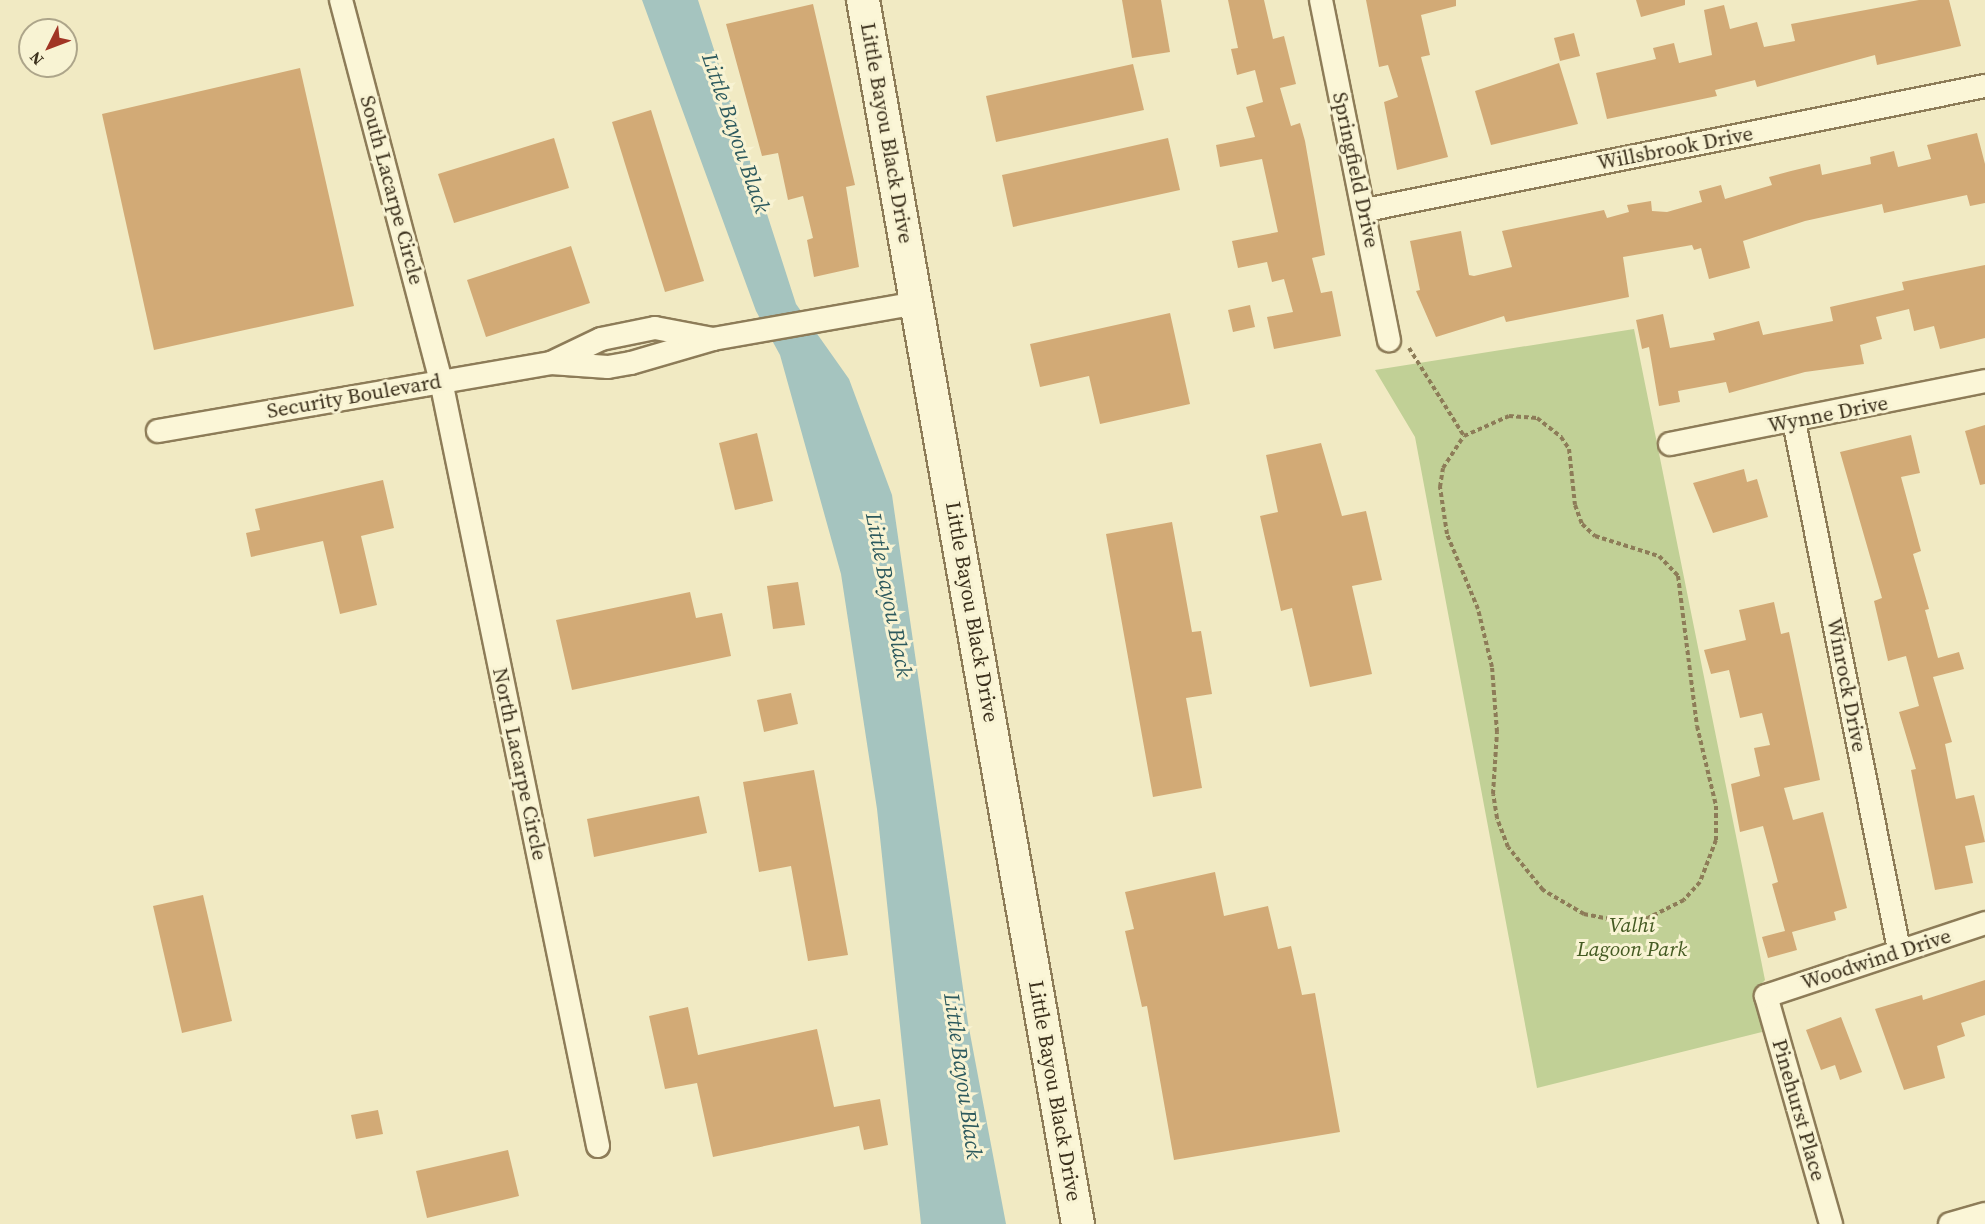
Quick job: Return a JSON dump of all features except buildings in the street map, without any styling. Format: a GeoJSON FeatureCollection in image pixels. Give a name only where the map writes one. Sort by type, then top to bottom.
{"type":"FeatureCollection","features":[{"type":"Feature","properties":{"kind":"main road","name":"Little Bayou Black Drive"},"geometry":{"type":"LineString","coordinates":[[863,0],[1078,1224]]}},
{"type":"Feature","properties":{"kind":"street","name":"South Lacarpe Circle"},"geometry":{"type":"LineString","coordinates":[[341,0],[441,381]]}},
{"type":"Feature","properties":{"kind":"street","name":"Springfield Drive"},"geometry":{"type":"LineString","coordinates":[[1321,0],[1397,341]]}},
{"type":"Feature","properties":{"kind":"street","name":"Willsbrook Drive"},"geometry":{"type":"LineString","coordinates":[[1366,210],[1985,86]]}},
{"type":"Feature","properties":{"kind":"street","name":"Security Boulevard"},"geometry":{"type":"LineString","coordinates":[[158,431],[551,363],[602,339],[655,328],[713,339],[754,334],[918,303]]}},
{"type":"Feature","properties":{"kind":"street","name":"North Lacarpe Circle"},"geometry":{"type":"LineString","coordinates":[[441,381],[598,1146]]}},
{"type":"Feature","properties":{"kind":"street","name":"Wynne Drive"},"geometry":{"type":"LineString","coordinates":[[1670,444],[1985,381]]}},
{"type":"Feature","properties":{"kind":"street","name":"Winrock Drive"},"geometry":{"type":"LineString","coordinates":[[1794,421],[1899,950]]}},
{"type":"Feature","properties":{"kind":"street","name":"Woodwind Drive"},"geometry":{"type":"LineString","coordinates":[[1767,996],[1985,923]]}},
{"type":"Feature","properties":{"kind":"street","name":"Pinehurst Place"},"geometry":{"type":"LineString","coordinates":[[1767,996],[1827,1223]]}},
{"type":"Feature","properties":{"kind":"street"},"geometry":{"type":"LineString","coordinates":[[1950,1224],[1985,1214]]}},
{"type":"Feature","properties":{"kind":"path"},"geometry":{"type":"LineString","coordinates":[[1397,341],[1464,436]]}},
{"type":"Feature","properties":{"kind":"path"},"geometry":{"type":"LineString","coordinates":[[1509,416],[1537,418],[1550,426],[1569,449],[1575,506],[1582,524],[1609,543],[1659,556],[1678,576],[1697,726],[1717,822],[1711,862],[1700,882],[1667,911],[1625,922],[1584,914],[1543,890],[1508,847],[1493,794],[1497,732],[1492,667],[1478,609],[1447,534],[1440,488],[1443,468],[1464,436],[1509,416]]}},
{"type":"Feature","properties":{"kind":"green space","name":"Valhi Lagoon Park"},"geometry":{"type":"Polygon","coordinates":[[[1634,329],[1765,980],[1755,991],[1762,1032],[1537,1088],[1415,437],[1375,370],[1634,329]]]}},
{"type":"Feature","properties":{"kind":"water","name":"Little Bayou Black"},"geometry":{"type":"Polygon","coordinates":[[[642,0],[698,0],[796,304],[849,379],[892,495],[968,1023],[1006,1224],[921,1224],[877,809],[841,574],[780,355],[756,311],[642,0]]]}}]}
